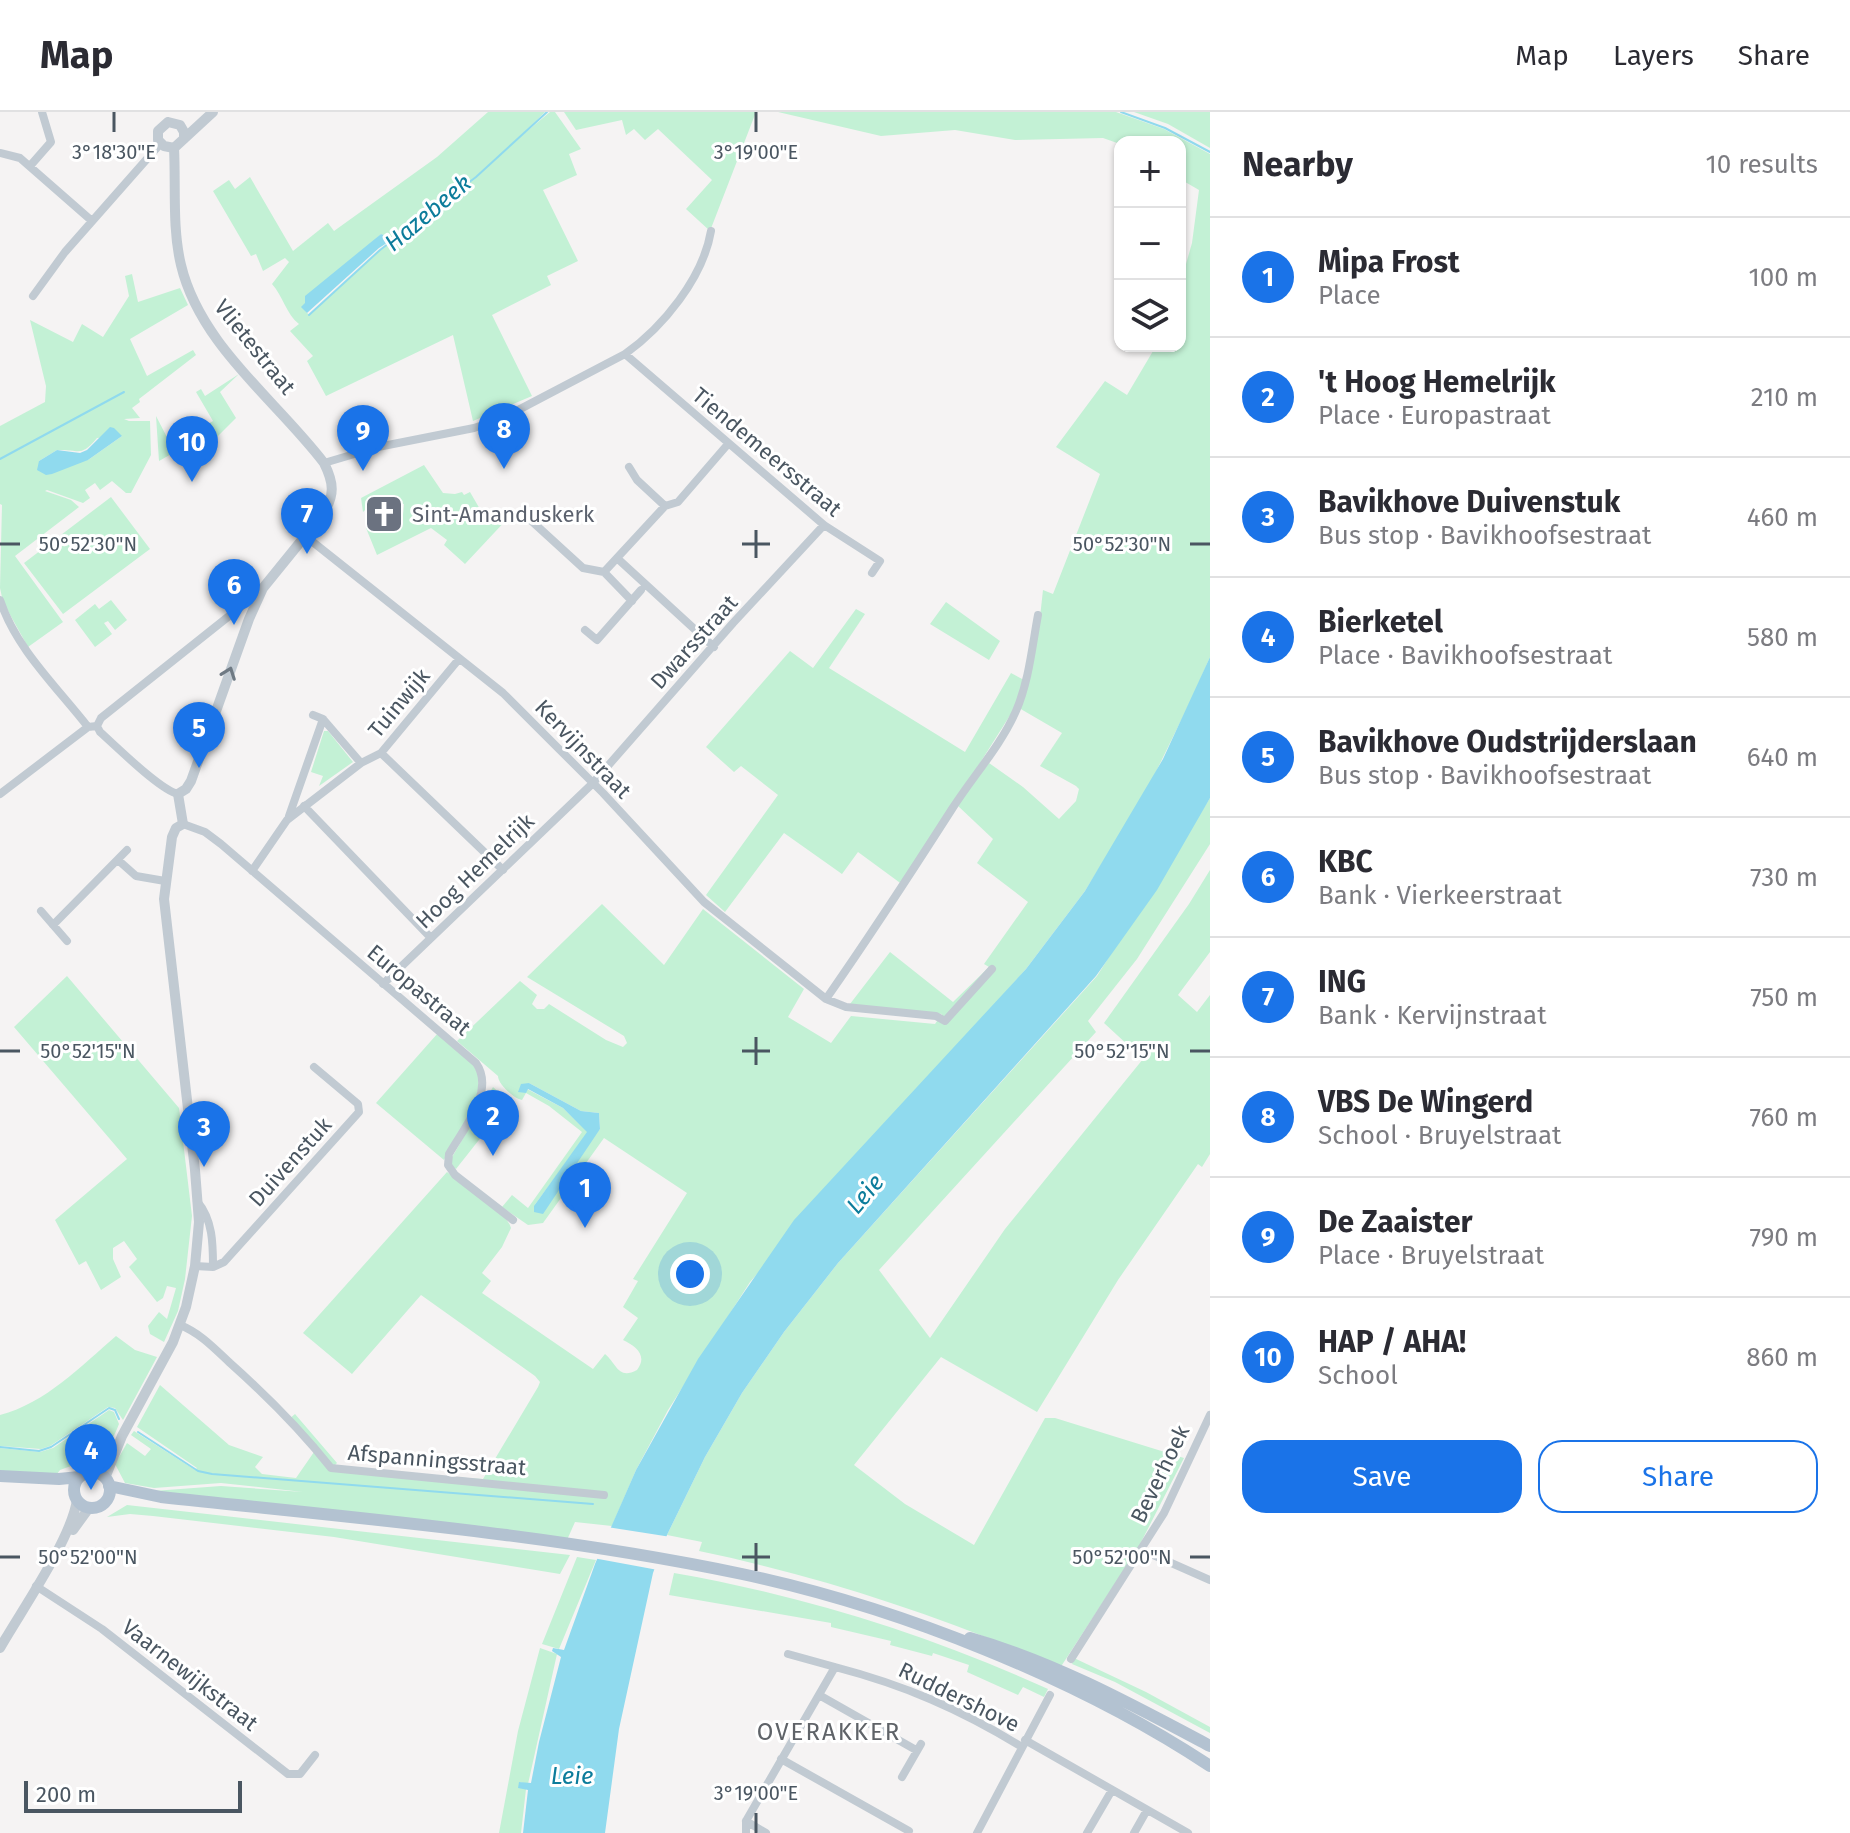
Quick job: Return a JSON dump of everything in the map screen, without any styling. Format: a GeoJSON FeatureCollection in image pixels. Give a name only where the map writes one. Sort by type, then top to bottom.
{"type":"FeatureCollection","features":[{"type":"Feature","properties":{"kind":"main road"},"geometry":{"type":"LineString","coordinates":[[76,1497],[73,1488],[85,1474]]}},
{"type":"Feature","properties":{"kind":"main road"},"geometry":{"type":"LineString","coordinates":[[0,1476],[59,1479],[85,1474],[125,1497],[161,1497],[566,1543],[694,1565],[790,1586],[1005,1648],[1210,1746]]}},
{"type":"Feature","properties":{"kind":"main road"},"geometry":{"type":"LineString","coordinates":[[18,1478],[64,1488],[89,1508],[99,1507],[107,1488]]}},
{"type":"Feature","properties":{"kind":"main road"},"geometry":{"type":"LineString","coordinates":[[905,1620],[1083,1694],[1210,1766]]}},
{"type":"Feature","properties":{"kind":"main road"},"geometry":{"type":"LineString","coordinates":[[1094,1688],[1210,1757]]}},
{"type":"Feature","properties":{"kind":"main road"},"geometry":{"type":"LineString","coordinates":[[1152,1732],[1210,1774]]}},
{"type":"Feature","properties":{"kind":"street"},"geometry":{"type":"LineString","coordinates":[[30,166],[51,142],[42,112]]}},
{"type":"Feature","properties":{"kind":"street"},"geometry":{"type":"LineString","coordinates":[[183,133],[176,122],[166,117],[158,131],[161,143],[167,148],[174,148],[183,133],[209,116]]}},
{"type":"Feature","properties":{"kind":"street"},"geometry":{"type":"LineString","coordinates":[[33,296],[92,221],[161,143]]}},
{"type":"Feature","properties":{"kind":"street","name":"Vlietestraat"},"geometry":{"type":"LineString","coordinates":[[174,148],[179,249],[193,300],[220,343],[324,463]]}},
{"type":"Feature","properties":{"kind":"street"},"geometry":{"type":"LineString","coordinates":[[0,153],[20,158],[92,221]]}},
{"type":"Feature","properties":{"kind":"street"},"geometry":{"type":"LineString","coordinates":[[178,794],[191,781],[250,605],[323,514],[332,497],[332,482],[324,463],[378,447],[474,428],[503,418],[625,354],[637,346],[679,298],[701,261],[711,231]]}},
{"type":"Feature","properties":{"kind":"street","name":"Tiendemeersstraat"},"geometry":{"type":"LineString","coordinates":[[625,354],[824,525],[880,561],[872,573]]}},
{"type":"Feature","properties":{"kind":"street"},"geometry":{"type":"LineString","coordinates":[[604,572],[665,506],[678,502],[728,444]]}},
{"type":"Feature","properties":{"kind":"street"},"geometry":{"type":"LineString","coordinates":[[629,467],[637,480],[665,506]]}},
{"type":"Feature","properties":{"kind":"street"},"geometry":{"type":"LineString","coordinates":[[525,515],[583,568],[604,572],[632,601]]}},
{"type":"Feature","properties":{"kind":"street","name":"Dwarsstraat"},"geometry":{"type":"LineString","coordinates":[[592,784],[824,525]]}},
{"type":"Feature","properties":{"kind":"street","name":"Kervijnstraat"},"geometry":{"type":"LineString","coordinates":[[304,535],[503,693],[704,902],[826,999],[846,1007],[936,1016],[945,1021],[992,969]]}},
{"type":"Feature","properties":{"kind":"street"},"geometry":{"type":"LineString","coordinates":[[618,559],[714,647]]}},
{"type":"Feature","properties":{"kind":"street"},"geometry":{"type":"LineString","coordinates":[[585,630],[597,640],[641,590]]}},
{"type":"Feature","properties":{"kind":"street"},"geometry":{"type":"LineString","coordinates":[[0,600],[3,621],[93,726],[155,779],[178,794]]}},
{"type":"Feature","properties":{"kind":"street"},"geometry":{"type":"LineString","coordinates":[[0,794],[93,726],[206,632],[250,605]]}},
{"type":"Feature","properties":{"kind":"street"},"geometry":{"type":"LineString","coordinates":[[826,999],[905,886],[953,807],[1006,731],[1017,710],[1026,680],[1038,615]]}},
{"type":"Feature","properties":{"kind":"street","name":"Tuinwijk"},"geometry":{"type":"LineString","coordinates":[[287,820],[361,763],[381,753],[459,659]]}},
{"type":"Feature","properties":{"kind":"street","name":"Tuinwijk"},"geometry":{"type":"LineString","coordinates":[[313,715],[323,719],[361,763]]}},
{"type":"Feature","properties":{"kind":"street","name":"Tuinwijk"},"geometry":{"type":"LineString","coordinates":[[252,871],[287,820],[323,719]]}},
{"type":"Feature","properties":{"kind":"street"},"geometry":{"type":"LineString","coordinates":[[381,753],[503,870]]}},
{"type":"Feature","properties":{"kind":"street","name":"Hoog Hemelrijk"},"geometry":{"type":"LineString","coordinates":[[383,984],[592,784]]}},
{"type":"Feature","properties":{"kind":"street"},"geometry":{"type":"LineString","coordinates":[[107,1488],[122,1436],[166,1359],[180,1325],[195,1266],[197,1201],[166,919],[165,881],[172,837],[176,828],[183,824],[178,794]]}},
{"type":"Feature","properties":{"kind":"street"},"geometry":{"type":"LineString","coordinates":[[304,806],[431,938]]}},
{"type":"Feature","properties":{"kind":"street","name":"Europastraat"},"geometry":{"type":"LineString","coordinates":[[183,824],[205,832],[476,1063],[482,1072],[481,1097],[449,1154],[448,1165],[455,1175],[513,1220]]}},
{"type":"Feature","properties":{"kind":"street"},"geometry":{"type":"LineString","coordinates":[[53,925],[127,850]]}},
{"type":"Feature","properties":{"kind":"street"},"geometry":{"type":"LineString","coordinates":[[118,860],[136,876],[165,881]]}},
{"type":"Feature","properties":{"kind":"street"},"geometry":{"type":"LineString","coordinates":[[41,911],[67,941]]}},
{"type":"Feature","properties":{"kind":"street","name":"Duivenstuk"},"geometry":{"type":"LineString","coordinates":[[213,1267],[224,1262],[359,1112],[358,1104],[314,1067]]}},
{"type":"Feature","properties":{"kind":"street"},"geometry":{"type":"LineString","coordinates":[[195,1266],[213,1267],[207,1212],[197,1201]]}},
{"type":"Feature","properties":{"kind":"street","name":"Afspanningsstraat"},"geometry":{"type":"LineString","coordinates":[[180,1325],[196,1332],[265,1394],[293,1421],[331,1468],[604,1495]]}},
{"type":"Feature","properties":{"kind":"street","name":"Beverhoek"},"geometry":{"type":"LineString","coordinates":[[1071,1659],[1164,1513],[1210,1415]]}},
{"type":"Feature","properties":{"kind":"street"},"geometry":{"type":"LineString","coordinates":[[85,1474],[122,1436]]}},
{"type":"Feature","properties":{"kind":"street"},"geometry":{"type":"LineString","coordinates":[[59,1547],[76,1497]]}},
{"type":"Feature","properties":{"kind":"street"},"geometry":{"type":"LineString","coordinates":[[0,1648],[59,1547],[89,1508]]}},
{"type":"Feature","properties":{"kind":"street","name":"Beverhoek"},"geometry":{"type":"LineString","coordinates":[[1142,1550],[1210,1580]]}},
{"type":"Feature","properties":{"kind":"street","name":"Vaarnewijkstraat"},"geometry":{"type":"LineString","coordinates":[[36,1586],[102,1629],[288,1774],[300,1774],[315,1755]]}},
{"type":"Feature","properties":{"kind":"street","name":"Ruddershove"},"geometry":{"type":"LineString","coordinates":[[788,1654],[879,1678],[923,1694],[1112,1790],[1188,1833]]}},
{"type":"Feature","properties":{"kind":"street"},"geometry":{"type":"LineString","coordinates":[[746,1833],[746,1821],[835,1667]]}},
{"type":"Feature","properties":{"kind":"street"},"geometry":{"type":"LineString","coordinates":[[819,1695],[918,1747],[902,1777]]}},
{"type":"Feature","properties":{"kind":"street"},"geometry":{"type":"LineString","coordinates":[[977,1833],[1050,1695]]}},
{"type":"Feature","properties":{"kind":"street"},"geometry":{"type":"LineString","coordinates":[[781,1759],[909,1831]]}},
{"type":"Feature","properties":{"kind":"street"},"geometry":{"type":"LineString","coordinates":[[1087,1833],[1112,1790]]}},
{"type":"Feature","properties":{"kind":"street"},"geometry":{"type":"LineString","coordinates":[[1134,1833],[1147,1810]]}},
{"type":"Feature","properties":{"kind":"street"},"geometry":{"type":"LineString","coordinates":[[746,1821],[766,1833]]}},
{"type":"Feature","properties":{"kind":"green space"},"geometry":{"type":"Polygon","coordinates":[[[488,112],[545,112],[513,143],[550,112],[555,112],[581,149],[569,154],[577,175],[543,190],[578,261],[547,276],[551,285],[492,315],[532,396],[473,421],[453,335],[326,396],[307,361],[313,356],[290,331],[299,324],[272,284],[289,262],[285,258],[263,271],[256,254],[251,256],[213,191],[229,180],[235,189],[250,177],[293,251],[328,223],[334,231],[437,157],[488,112]],[[381,234],[302,307],[309,315],[380,250],[394,241],[381,234]]]}},
{"type":"Feature","properties":{"kind":"green space"},"geometry":{"type":"Polygon","coordinates":[[[564,112],[756,112],[710,231],[686,209],[712,180],[658,129],[645,140],[634,129],[626,135],[622,120],[576,130],[564,112]]]}},
{"type":"Feature","properties":{"kind":"green space"},"geometry":{"type":"Polygon","coordinates":[[[778,112],[1116,112],[1177,136],[1114,136],[1114,142],[1103,138],[1015,140],[955,130],[881,136],[778,112]]]}},
{"type":"Feature","properties":{"kind":"green space"},"geometry":{"type":"Polygon","coordinates":[[[1134,112],[1210,112],[1210,148],[1168,124],[1134,112]]]}},
{"type":"Feature","properties":{"kind":"green space"},"geometry":{"type":"Polygon","coordinates":[[[1186,141],[1210,154],[1210,657],[1192,698],[1147,790],[1085,891],[1026,969],[750,1282],[668,1410],[636,1470],[612,1526],[575,1522],[567,1540],[153,1491],[221,1486],[303,1492],[221,1483],[154,1488],[125,1483],[115,1464],[127,1443],[145,1456],[151,1449],[131,1435],[134,1431],[195,1470],[197,1468],[137,1427],[160,1385],[229,1445],[263,1457],[255,1467],[262,1474],[296,1478],[314,1452],[288,1420],[295,1414],[337,1463],[331,1469],[483,1479],[538,1387],[540,1382],[535,1376],[421,1295],[352,1374],[303,1333],[447,1172],[493,1205],[511,1228],[502,1247],[482,1273],[491,1281],[482,1293],[593,1369],[605,1354],[622,1372],[637,1370],[641,1356],[623,1340],[638,1318],[623,1307],[638,1281],[633,1279],[687,1193],[604,1138],[543,1223],[528,1225],[502,1207],[512,1195],[528,1208],[582,1132],[549,1106],[526,1093],[522,1100],[511,1094],[498,1076],[457,1041],[520,981],[537,995],[532,1004],[537,1009],[544,1009],[549,1004],[606,1040],[623,1047],[627,1043],[624,1036],[527,977],[602,904],[664,965],[703,909],[804,989],[788,1017],[831,1043],[851,1016],[935,1024],[942,1014],[850,1004],[890,952],[953,1002],[989,967],[984,964],[1028,902],[977,863],[993,839],[957,805],[989,763],[1023,787],[1059,819],[1076,801],[1079,789],[1076,786],[1040,766],[1062,733],[1019,708],[1039,626],[1043,590],[1053,594],[1100,474],[1056,447],[1105,381],[1127,395],[1152,352],[1186,352],[1186,264],[1199,190],[1186,182],[1186,141]],[[529,1083],[527,1089],[563,1108],[588,1132],[534,1206],[600,1129],[599,1113],[581,1111],[529,1083]]]}},
{"type":"Feature","properties":{"kind":"green space"},"geometry":{"type":"Polygon","coordinates":[[[132,274],[138,302],[180,288],[188,305],[130,339],[147,376],[193,350],[196,355],[139,399],[140,402],[132,408],[140,418],[124,419],[150,421],[151,455],[131,493],[126,493],[112,481],[100,490],[95,483],[85,490],[90,498],[83,503],[45,491],[71,500],[79,507],[15,556],[63,622],[28,647],[3,602],[0,588],[0,426],[45,402],[46,386],[30,320],[73,342],[82,324],[103,337],[129,296],[125,276],[132,274]],[[122,436],[97,438],[79,451],[57,450],[39,461],[88,460],[122,436]]]}},
{"type":"Feature","properties":{"kind":"green space"},"geometry":{"type":"Polygon","coordinates":[[[239,374],[220,392],[236,418],[216,438],[212,431],[159,461],[156,416],[171,445],[213,421],[196,392],[201,389],[205,396],[239,374]]]}},
{"type":"Feature","properties":{"kind":"green space"},"geometry":{"type":"Polygon","coordinates":[[[424,465],[443,493],[462,492],[464,495],[470,492],[488,523],[506,514],[509,517],[465,564],[444,545],[447,540],[431,528],[377,555],[366,528],[402,525],[404,504],[363,512],[361,498],[424,465]]]}},
{"type":"Feature","properties":{"kind":"green space"},"geometry":{"type":"Polygon","coordinates":[[[111,497],[150,549],[63,614],[24,563],[111,497]]]}},
{"type":"Feature","properties":{"kind":"green space"},"geometry":{"type":"Polygon","coordinates":[[[111,600],[127,620],[115,630],[108,621],[104,623],[112,634],[95,647],[75,620],[95,604],[99,609],[111,600]]]}},
{"type":"Feature","properties":{"kind":"green space"},"geometry":{"type":"Polygon","coordinates":[[[946,602],[1000,641],[989,660],[930,624],[946,602]]]}},
{"type":"Feature","properties":{"kind":"green space"},"geometry":{"type":"Polygon","coordinates":[[[856,609],[865,614],[829,668],[965,752],[1011,673],[1024,680],[1014,709],[903,885],[858,852],[842,874],[784,833],[725,912],[706,895],[778,795],[741,766],[734,772],[706,747],[790,651],[813,668],[856,609]]]}},
{"type":"Feature","properties":{"kind":"green space"},"geometry":{"type":"Polygon","coordinates":[[[324,731],[328,731],[353,762],[319,786],[323,776],[311,772],[324,731]]]}},
{"type":"Feature","properties":{"kind":"green space"},"geometry":{"type":"Polygon","coordinates":[[[1210,798],[1210,844],[1137,959],[1088,1021],[1096,1032],[879,1270],[930,1338],[1005,1229],[1143,1059],[1104,1023],[1210,870],[1210,952],[1178,995],[1197,1012],[1210,995],[1210,1154],[1202,1167],[1198,1164],[1118,1280],[1037,1412],[941,1357],[854,1465],[905,1504],[974,1545],[1045,1418],[1055,1418],[1184,1458],[1137,1550],[1060,1668],[928,1615],[792,1573],[699,1551],[702,1542],[667,1535],[705,1457],[742,1393],[784,1332],[838,1263],[1097,976],[1210,798]]]}},
{"type":"Feature","properties":{"kind":"green space"},"geometry":{"type":"Polygon","coordinates":[[[67,976],[179,1108],[192,1216],[178,1311],[164,1342],[150,1334],[148,1326],[159,1312],[167,1319],[176,1288],[167,1286],[163,1298],[157,1302],[129,1267],[137,1259],[124,1241],[113,1248],[113,1259],[121,1277],[101,1290],[86,1261],[79,1265],[55,1220],[127,1159],[14,1027],[67,976]]]}},
{"type":"Feature","properties":{"kind":"green space"},"geometry":{"type":"Polygon","coordinates":[[[438,1033],[468,1059],[478,1078],[478,1090],[470,1115],[444,1160],[376,1103],[438,1033]]]}},
{"type":"Feature","properties":{"kind":"green space"},"geometry":{"type":"Polygon","coordinates":[[[493,1087],[503,1096],[479,1126],[486,1131],[456,1169],[448,1164],[493,1087]]]}},
{"type":"Feature","properties":{"kind":"green space"},"geometry":{"type":"Polygon","coordinates":[[[116,1336],[135,1350],[157,1357],[123,1420],[115,1408],[108,1407],[50,1446],[41,1449],[0,1446],[0,1415],[48,1393],[116,1336]]]}},
{"type":"Feature","properties":{"kind":"green space"},"geometry":{"type":"Polygon","coordinates":[[[109,1410],[114,1412],[119,1424],[109,1444],[96,1455],[57,1474],[0,1471],[0,1448],[40,1452],[53,1448],[109,1410]]]}},
{"type":"Feature","properties":{"kind":"green space"},"geometry":{"type":"Polygon","coordinates":[[[127,1505],[570,1555],[560,1574],[334,1537],[153,1516],[130,1514],[107,1517],[127,1505]]]}},
{"type":"Feature","properties":{"kind":"green space"},"geometry":{"type":"Polygon","coordinates":[[[577,1557],[596,1560],[559,1649],[542,1644],[577,1557]]]}},
{"type":"Feature","properties":{"kind":"green space"},"geometry":{"type":"Polygon","coordinates":[[[674,1573],[768,1592],[860,1618],[951,1649],[1048,1689],[1044,1697],[1023,1687],[1018,1695],[967,1672],[969,1665],[933,1653],[932,1656],[890,1645],[891,1641],[831,1627],[831,1623],[669,1595],[674,1573]]]}},
{"type":"Feature","properties":{"kind":"green space"},"geometry":{"type":"Polygon","coordinates":[[[540,1648],[557,1654],[528,1784],[519,1782],[519,1787],[526,1789],[521,1833],[499,1833],[518,1731],[540,1648]]]}},
{"type":"Feature","properties":{"kind":"green space"},"geometry":{"type":"Polygon","coordinates":[[[1074,1658],[1210,1727],[1210,1733],[1115,1682],[1072,1664],[1074,1658]]]}},
{"type":"Feature","properties":{"kind":"water"},"geometry":{"type":"Polygon","coordinates":[[[381,234],[393,239],[307,313],[301,307],[305,296],[381,234]]]}},
{"type":"Feature","properties":{"kind":"water"},"geometry":{"type":"Polygon","coordinates":[[[110,427],[122,436],[88,460],[52,474],[46,475],[37,470],[39,461],[57,450],[80,453],[87,450],[110,427]]]}},
{"type":"Feature","properties":{"kind":"water","name":"Leie"},"geometry":{"type":"Polygon","coordinates":[[[1210,657],[1210,798],[1157,890],[1096,976],[838,1263],[784,1332],[742,1393],[705,1457],[667,1535],[653,1573],[619,1729],[605,1833],[523,1833],[528,1790],[518,1788],[519,1782],[531,1783],[561,1657],[552,1651],[553,1648],[564,1650],[595,1564],[636,1470],[698,1359],[794,1220],[1026,969],[1085,891],[1163,759],[1210,657]]]}},
{"type":"Feature","properties":{"kind":"water"},"geometry":{"type":"Polygon","coordinates":[[[529,1083],[581,1111],[599,1113],[600,1129],[543,1214],[534,1212],[534,1206],[587,1132],[563,1108],[528,1089],[526,1093],[518,1092],[521,1084],[529,1083]]]}},
{"type":"Feature","properties":{"kind":"pier"},"geometry":{"type":"Polygon","coordinates":[[[607,1527],[671,1537],[658,1570],[593,1558],[607,1527]]]}},
{"type":"Feature","properties":{"kind":"waterway","name":"Hazebeek"},"geometry":{"type":"LineString","coordinates":[[309,315],[380,250],[476,177],[547,112]]}},
{"type":"Feature","properties":{"kind":"waterway","name":"Hazebeek"},"geometry":{"type":"LineString","coordinates":[[1121,112],[1165,128],[1210,152]]}},
{"type":"Feature","properties":{"kind":"waterway","name":"Hazebeek"},"geometry":{"type":"LineString","coordinates":[[0,459],[124,392]]}},
{"type":"Feature","properties":{"kind":"waterway"},"geometry":{"type":"LineString","coordinates":[[0,1447],[39,1451],[51,1447],[109,1408],[115,1410],[119,1419]]}},
{"type":"Feature","properties":{"kind":"waterway"},"geometry":{"type":"LineString","coordinates":[[138,1432],[198,1471],[212,1474],[593,1504]]}},
{"type":"Feature","properties":{"kind":"place","name":"VBS De Wingerd"},"geometry":{"type":"Point","coordinates":[504,469]}},
{"type":"Feature","properties":{"kind":"place","name":"De Zaaister"},"geometry":{"type":"Point","coordinates":[363,471]}},
{"type":"Feature","properties":{"kind":"place","name":"HAP / AHA!"},"geometry":{"type":"Point","coordinates":[192,482]}},
{"type":"Feature","properties":{"kind":"place","name":"Sint-Amanduskerk"},"geometry":{"type":"Point","coordinates":[384,514]}},
{"type":"Feature","properties":{"kind":"place","name":"ING"},"geometry":{"type":"Point","coordinates":[307,554]}},
{"type":"Feature","properties":{"kind":"place","name":"KBC"},"geometry":{"type":"Point","coordinates":[234,625]}},
{"type":"Feature","properties":{"kind":"place","name":"Bavikhove Oudstrijderslaan"},"geometry":{"type":"Point","coordinates":[199,768]}},
{"type":"Feature","properties":{"kind":"place","name":"'t Hoog Hemelrijk"},"geometry":{"type":"Point","coordinates":[493,1156]}},
{"type":"Feature","properties":{"kind":"place","name":"Bavikhove Duivenstuk"},"geometry":{"type":"Point","coordinates":[204,1167]}},
{"type":"Feature","properties":{"kind":"place","name":"Mipa Frost"},"geometry":{"type":"Point","coordinates":[585,1228]}},
{"type":"Feature","properties":{"kind":"place","name":"Bierketel"},"geometry":{"type":"Point","coordinates":[91,1490]}},
{"type":"Feature","properties":{"kind":"district","name":"OVERAKKER"},"geometry":{"type":"Point","coordinates":[829,1732]}}]}
